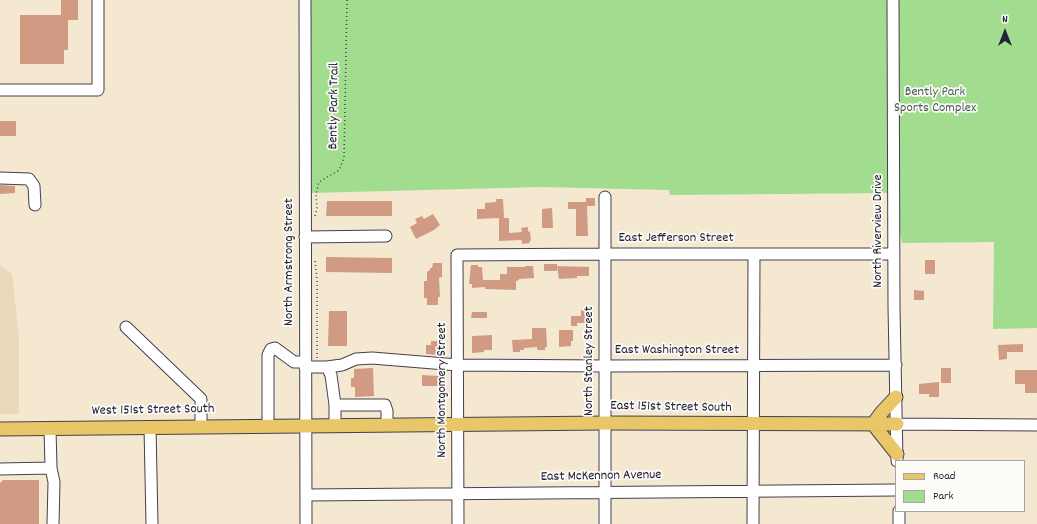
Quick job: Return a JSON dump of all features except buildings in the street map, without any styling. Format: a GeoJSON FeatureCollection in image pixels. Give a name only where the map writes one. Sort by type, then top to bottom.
{"type":"FeatureCollection","features":[{"type":"Feature","properties":{"kind":"main road"},"geometry":{"type":"LineString","coordinates":[[896,397],[873,424],[897,457]]}},
{"type":"Feature","properties":{"kind":"main road","name":"East 151st Street South"},"geometry":{"type":"LineString","coordinates":[[306,426],[605,423],[753,425],[897,424]]}},
{"type":"Feature","properties":{"kind":"main road","name":"West 151st Street South"},"geometry":{"type":"LineString","coordinates":[[0,429],[150,426],[306,426]]}},
{"type":"Feature","properties":{"kind":"street"},"geometry":{"type":"LineString","coordinates":[[0,90],[98,90],[98,0]]}},
{"type":"Feature","properties":{"kind":"street","name":"North Armstrong Street"},"geometry":{"type":"LineString","coordinates":[[305,0],[306,524]]}},
{"type":"Feature","properties":{"kind":"street","name":"North Riverview Drive"},"geometry":{"type":"LineString","coordinates":[[893,0],[894,308],[897,457]]}},
{"type":"Feature","properties":{"kind":"street"},"geometry":{"type":"LineString","coordinates":[[0,178],[29,179],[34,186],[35,205]]}},
{"type":"Feature","properties":{"kind":"street","name":"North Stanley Street"},"geometry":{"type":"LineString","coordinates":[[605,198],[605,524]]}},
{"type":"Feature","properties":{"kind":"street"},"geometry":{"type":"LineString","coordinates":[[305,237],[386,236]]}},
{"type":"Feature","properties":{"kind":"street"},"geometry":{"type":"LineString","coordinates":[[753,524],[754,254]]}},
{"type":"Feature","properties":{"kind":"street","name":"East Jefferson Street"},"geometry":{"type":"LineString","coordinates":[[458,255],[894,254]]}},
{"type":"Feature","properties":{"kind":"street","name":"North Montgomery Street"},"geometry":{"type":"LineString","coordinates":[[458,255],[458,524]]}},
{"type":"Feature","properties":{"kind":"street"},"geometry":{"type":"LineString","coordinates":[[126,327],[201,399],[201,426]]}},
{"type":"Feature","properties":{"kind":"street","name":"East Washington Street"},"geometry":{"type":"LineString","coordinates":[[268,426],[268,355],[270,349],[275,348],[294,362],[322,367],[342,365],[356,359],[364,358],[458,365],[896,365]]}},
{"type":"Feature","properties":{"kind":"street"},"geometry":{"type":"LineString","coordinates":[[322,367],[331,375],[335,405],[335,426]]}},
{"type":"Feature","properties":{"kind":"street"},"geometry":{"type":"LineString","coordinates":[[335,405],[385,405],[387,411],[387,425]]}},
{"type":"Feature","properties":{"kind":"street","name":"East 151st Street South"},"geometry":{"type":"LineString","coordinates":[[897,424],[1037,425]]}},
{"type":"Feature","properties":{"kind":"street"},"geometry":{"type":"LineString","coordinates":[[150,426],[152,524]]}},
{"type":"Feature","properties":{"kind":"street"},"geometry":{"type":"LineString","coordinates":[[50,429],[51,468],[54,482],[53,524]]}},
{"type":"Feature","properties":{"kind":"street"},"geometry":{"type":"LineString","coordinates":[[0,469],[51,468]]}},
{"type":"Feature","properties":{"kind":"street","name":"East McKennon Avenue"},"geometry":{"type":"LineString","coordinates":[[306,495],[895,490]]}},
{"type":"Feature","properties":{"kind":"street"},"geometry":{"type":"LineString","coordinates":[[898,512],[899,524]]}},
{"type":"Feature","properties":{"kind":"path","name":"Bently Park Trail"},"geometry":{"type":"LineString","coordinates":[[315,216],[317,208],[316,194],[319,182],[339,170],[344,158],[347,0]]}},
{"type":"Feature","properties":{"kind":"path"},"geometry":{"type":"LineString","coordinates":[[315,259],[318,280],[322,367]]}},
{"type":"Feature","properties":{"kind":"shaded area"},"geometry":{"type":"Polygon","coordinates":[[[0,265],[12,274],[19,337],[19,414],[0,414],[0,265]]]}},
{"type":"Feature","properties":{"kind":"green space","name":"Bently Park Sports Complex"},"geometry":{"type":"Polygon","coordinates":[[[307,0],[1037,0],[1037,328],[993,329],[994,242],[902,243],[893,193],[670,195],[669,190],[541,187],[310,193],[307,0]]]}}]}
